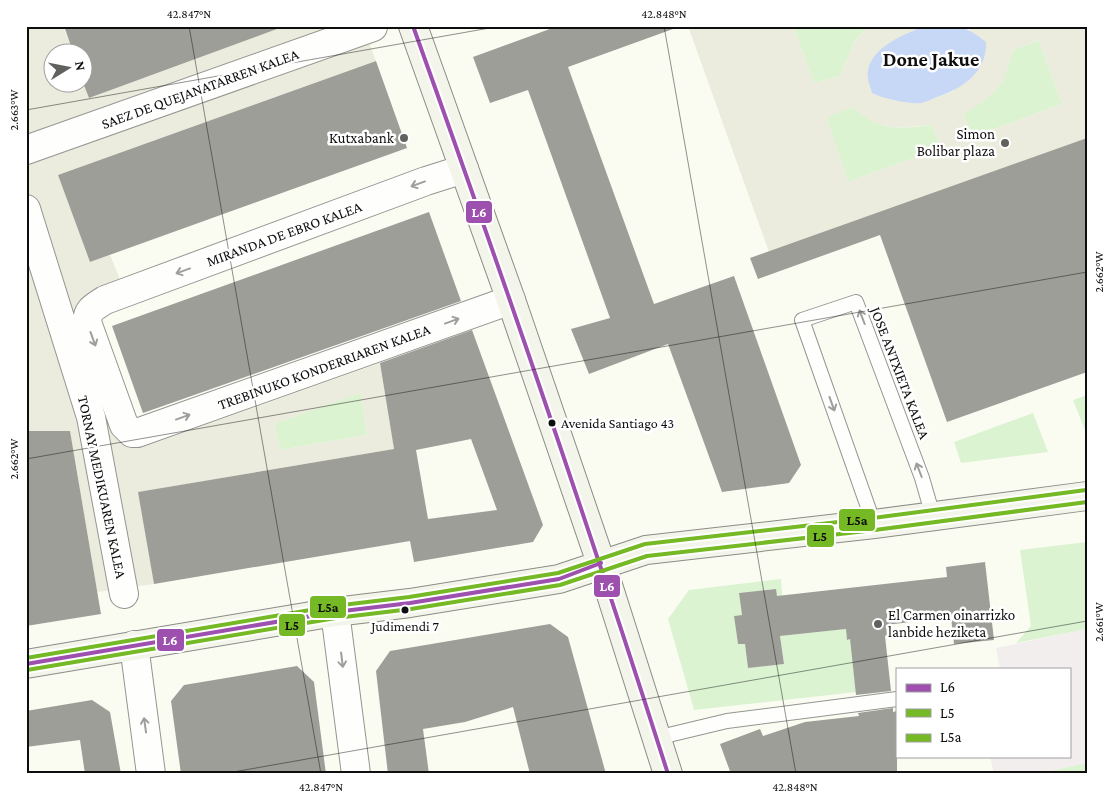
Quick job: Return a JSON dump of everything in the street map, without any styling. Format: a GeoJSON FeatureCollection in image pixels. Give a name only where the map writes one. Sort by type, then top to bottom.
{"type":"FeatureCollection","features":[{"type":"Feature","properties":{"kind":"main road"},"geometry":{"type":"LineString","coordinates":[[413,26],[511,300],[601,564],[668,774]]}},
{"type":"Feature","properties":{"kind":"main road"},"geometry":{"type":"LineString","coordinates":[[26,664],[335,612],[410,603],[559,579],[646,550],[874,524],[1087,496]]}},
{"type":"Feature","properties":{"kind":"street","name":"SAEZ DE QUEJANATARREN KALEA"},"geometry":{"type":"LineString","coordinates":[[26,150],[373,27]]}},
{"type":"Feature","properties":{"kind":"street","name":"MIRANDA DE EBRO KALEA"},"geometry":{"type":"LineString","coordinates":[[105,300],[426,181],[464,169]]}},
{"type":"Feature","properties":{"kind":"street","name":"TORNAY MEDIKUAREN KALEA"},"geometry":{"type":"LineString","coordinates":[[26,209],[91,417],[124,594]]}},
{"type":"Feature","properties":{"kind":"street","name":"TORNAY MEDIKUAREN KALEA"},"geometry":{"type":"LineString","coordinates":[[105,300],[88,313],[88,325],[124,425],[132,433],[138,433]]}},
{"type":"Feature","properties":{"kind":"street","name":"TREBINUKO KONDERRIAREN KALEA"},"geometry":{"type":"LineString","coordinates":[[138,433],[511,300]]}},
{"type":"Feature","properties":{"kind":"street"},"geometry":{"type":"LineString","coordinates":[[335,612],[356,774]]}},
{"type":"Feature","properties":{"kind":"street"},"geometry":{"type":"LineString","coordinates":[[134,645],[151,774]]}},
{"type":"Feature","properties":{"kind":"lane","name":"JOSE ANTXIETA KALEA"},"geometry":{"type":"LineString","coordinates":[[874,524],[802,320],[856,302],[922,478],[933,516]]}},
{"type":"Feature","properties":{"kind":"lane"},"geometry":{"type":"LineString","coordinates":[[656,738],[727,721],[896,699]]}},
{"type":"Feature","properties":{"kind":"shaded area"},"geometry":{"type":"Polygon","coordinates":[[[26,26],[63,26],[69,42],[42,42],[42,92],[87,92],[89,98],[285,26],[363,26],[376,61],[58,175],[90,262],[110,255],[121,282],[87,295],[80,301],[77,309],[121,440],[127,445],[134,447],[146,446],[380,363],[394,449],[139,492],[154,584],[97,592],[70,431],[26,431],[26,26]],[[361,393],[274,424],[280,450],[367,435],[361,393]]]}},
{"type":"Feature","properties":{"kind":"shaded area","name":"Simon Bolibar plaza"},"geometry":{"type":"Polygon","coordinates":[[[688,26],[793,26],[814,83],[840,76],[855,41],[868,26],[926,26],[912,31],[906,101],[921,103],[954,91],[970,28],[963,26],[1087,26],[1087,138],[769,252],[688,26]],[[1039,40],[1013,50],[1003,82],[986,100],[964,114],[973,137],[1062,104],[1039,40]],[[852,107],[827,118],[848,182],[941,148],[932,125],[895,128],[873,122],[852,107]]]}},
{"type":"Feature","properties":{"kind":"shaded area"},"geometry":{"type":"Polygon","coordinates":[[[1087,629],[1087,763],[1037,774],[994,774],[990,758],[1070,758],[1070,668],[1000,668],[996,648],[1087,629]]]}},
{"type":"Feature","properties":{"kind":"green space"},"geometry":{"type":"Polygon","coordinates":[[[793,26],[868,26],[855,41],[840,76],[814,83],[793,26]]]}},
{"type":"Feature","properties":{"kind":"green space"},"geometry":{"type":"Polygon","coordinates":[[[1039,40],[1062,104],[973,137],[963,114],[991,95],[997,88],[1005,73],[1013,50],[1039,40]]]}},
{"type":"Feature","properties":{"kind":"green space"},"geometry":{"type":"Polygon","coordinates":[[[852,107],[873,120],[890,126],[932,125],[941,148],[848,182],[826,117],[852,107]]]}},
{"type":"Feature","properties":{"kind":"green space"},"geometry":{"type":"Polygon","coordinates":[[[361,392],[367,435],[280,450],[274,424],[361,392]]]}},
{"type":"Feature","properties":{"kind":"green space"},"geometry":{"type":"Polygon","coordinates":[[[1087,395],[1087,435],[1073,400],[1087,395]]]}},
{"type":"Feature","properties":{"kind":"green space"},"geometry":{"type":"Polygon","coordinates":[[[1033,413],[1048,452],[961,463],[954,442],[1033,413]]]}},
{"type":"Feature","properties":{"kind":"green space"},"geometry":{"type":"Polygon","coordinates":[[[1087,542],[1087,629],[1016,643],[1031,626],[1020,550],[1087,542]]]}},
{"type":"Feature","properties":{"kind":"green space"},"geometry":{"type":"Polygon","coordinates":[[[781,579],[782,596],[777,596],[775,589],[739,593],[742,615],[734,616],[738,644],[745,644],[748,668],[784,664],[780,636],[846,629],[847,639],[850,639],[856,692],[694,710],[668,619],[689,590],[781,579]]]}},
{"type":"Feature","properties":{"kind":"green space"},"geometry":{"type":"Polygon","coordinates":[[[1087,763],[1087,774],[1037,774],[1041,773],[1087,763]]]}},
{"type":"Feature","properties":{"kind":"water"},"geometry":{"type":"Polygon","coordinates":[[[926,26],[958,26],[970,31],[986,42],[983,61],[973,76],[958,88],[923,102],[903,102],[872,93],[868,82],[868,68],[872,59],[879,51],[897,38],[926,26]]]}},
{"type":"Feature","properties":{"kind":"building"},"geometry":{"type":"Polygon","coordinates":[[[64,26],[277,26],[277,29],[89,98],[87,92],[92,92],[92,42],[70,42],[64,26]]]}},
{"type":"Feature","properties":{"kind":"building"},"geometry":{"type":"Polygon","coordinates":[[[558,26],[672,26],[673,29],[568,67],[654,304],[734,276],[801,465],[789,483],[722,492],[668,344],[589,374],[571,329],[610,318],[528,90],[490,103],[473,57],[558,26]]]}},
{"type":"Feature","properties":{"kind":"building"},"geometry":{"type":"Polygon","coordinates":[[[376,61],[407,148],[90,262],[58,175],[376,61]]]}},
{"type":"Feature","properties":{"kind":"building"},"geometry":{"type":"Polygon","coordinates":[[[1087,138],[1087,372],[947,422],[880,235],[758,279],[750,258],[1087,138]]]}},
{"type":"Feature","properties":{"kind":"building"},"geometry":{"type":"Polygon","coordinates":[[[429,212],[461,301],[143,413],[112,326],[429,212]]]}},
{"type":"Feature","properties":{"kind":"building"},"geometry":{"type":"Polygon","coordinates":[[[472,330],[543,525],[533,542],[414,562],[410,541],[154,584],[138,492],[394,449],[380,363],[472,330]],[[471,439],[416,450],[428,519],[497,510],[471,439]]]}},
{"type":"Feature","properties":{"kind":"building"},"geometry":{"type":"Polygon","coordinates":[[[26,431],[70,431],[101,614],[26,626],[26,431]]]}},
{"type":"Feature","properties":{"kind":"building"},"geometry":{"type":"Polygon","coordinates":[[[985,562],[994,640],[954,644],[951,617],[886,625],[887,635],[885,636],[891,691],[856,695],[850,639],[847,640],[846,629],[780,636],[784,664],[748,668],[745,644],[738,644],[734,616],[742,615],[739,593],[776,589],[777,596],[947,577],[946,567],[985,562]]]}},
{"type":"Feature","properties":{"kind":"building"},"geometry":{"type":"Polygon","coordinates":[[[550,624],[568,637],[606,774],[530,774],[513,707],[465,722],[423,729],[429,774],[388,774],[376,671],[390,651],[550,624]]]}},
{"type":"Feature","properties":{"kind":"building"},"geometry":{"type":"Polygon","coordinates":[[[297,666],[314,682],[326,774],[181,774],[171,701],[184,685],[297,666]]]}},
{"type":"Feature","properties":{"kind":"building"},"geometry":{"type":"Polygon","coordinates":[[[92,700],[110,712],[121,774],[85,774],[80,740],[26,747],[26,711],[92,700]]]}},
{"type":"Feature","properties":{"kind":"building"},"geometry":{"type":"Polygon","coordinates":[[[893,708],[893,712],[896,711],[897,774],[731,774],[720,744],[760,729],[763,736],[805,722],[859,716],[858,713],[893,708]]]}},
{"type":"Feature","properties":{"kind":"transit line","name":"L6"},"geometry":{"type":"LineString","coordinates":[[413,26],[544,399],[668,774]]}},
{"type":"Feature","properties":{"kind":"transit line","name":"L5a"},"geometry":{"type":"LineString","coordinates":[[26,658],[334,606],[409,597],[558,573],[645,544],[873,518],[1086,490]]}},
{"type":"Feature","properties":{"kind":"transit line","name":"L5"},"geometry":{"type":"LineString","coordinates":[[27,670],[336,618],[411,609],[560,585],[647,556],[875,530],[1087,502]]}},
{"type":"Feature","properties":{"kind":"transit line","name":"L6"},"geometry":{"type":"LineString","coordinates":[[26,664],[335,612],[410,603],[559,579],[601,563]]}},
{"type":"Feature","properties":{"kind":"place","name":"Kutxabank"},"geometry":{"type":"Point","coordinates":[404,138]}},
{"type":"Feature","properties":{"kind":"place","name":"Simon Bolibar plaza"},"geometry":{"type":"Point","coordinates":[1005,143]}},
{"type":"Feature","properties":{"kind":"place","name":"Avenida Santiago 43"},"geometry":{"type":"Point","coordinates":[552,423]}},
{"type":"Feature","properties":{"kind":"place","name":"Judimendi 7"},"geometry":{"type":"Point","coordinates":[405,610]}},
{"type":"Feature","properties":{"kind":"place","name":"El Carmen oinarrizko lanbide heziketa"},"geometry":{"type":"Point","coordinates":[878,624]}},
{"type":"Feature","properties":{"kind":"district","name":"Done Jakue"},"geometry":{"type":"Point","coordinates":[931,59]}}]}
